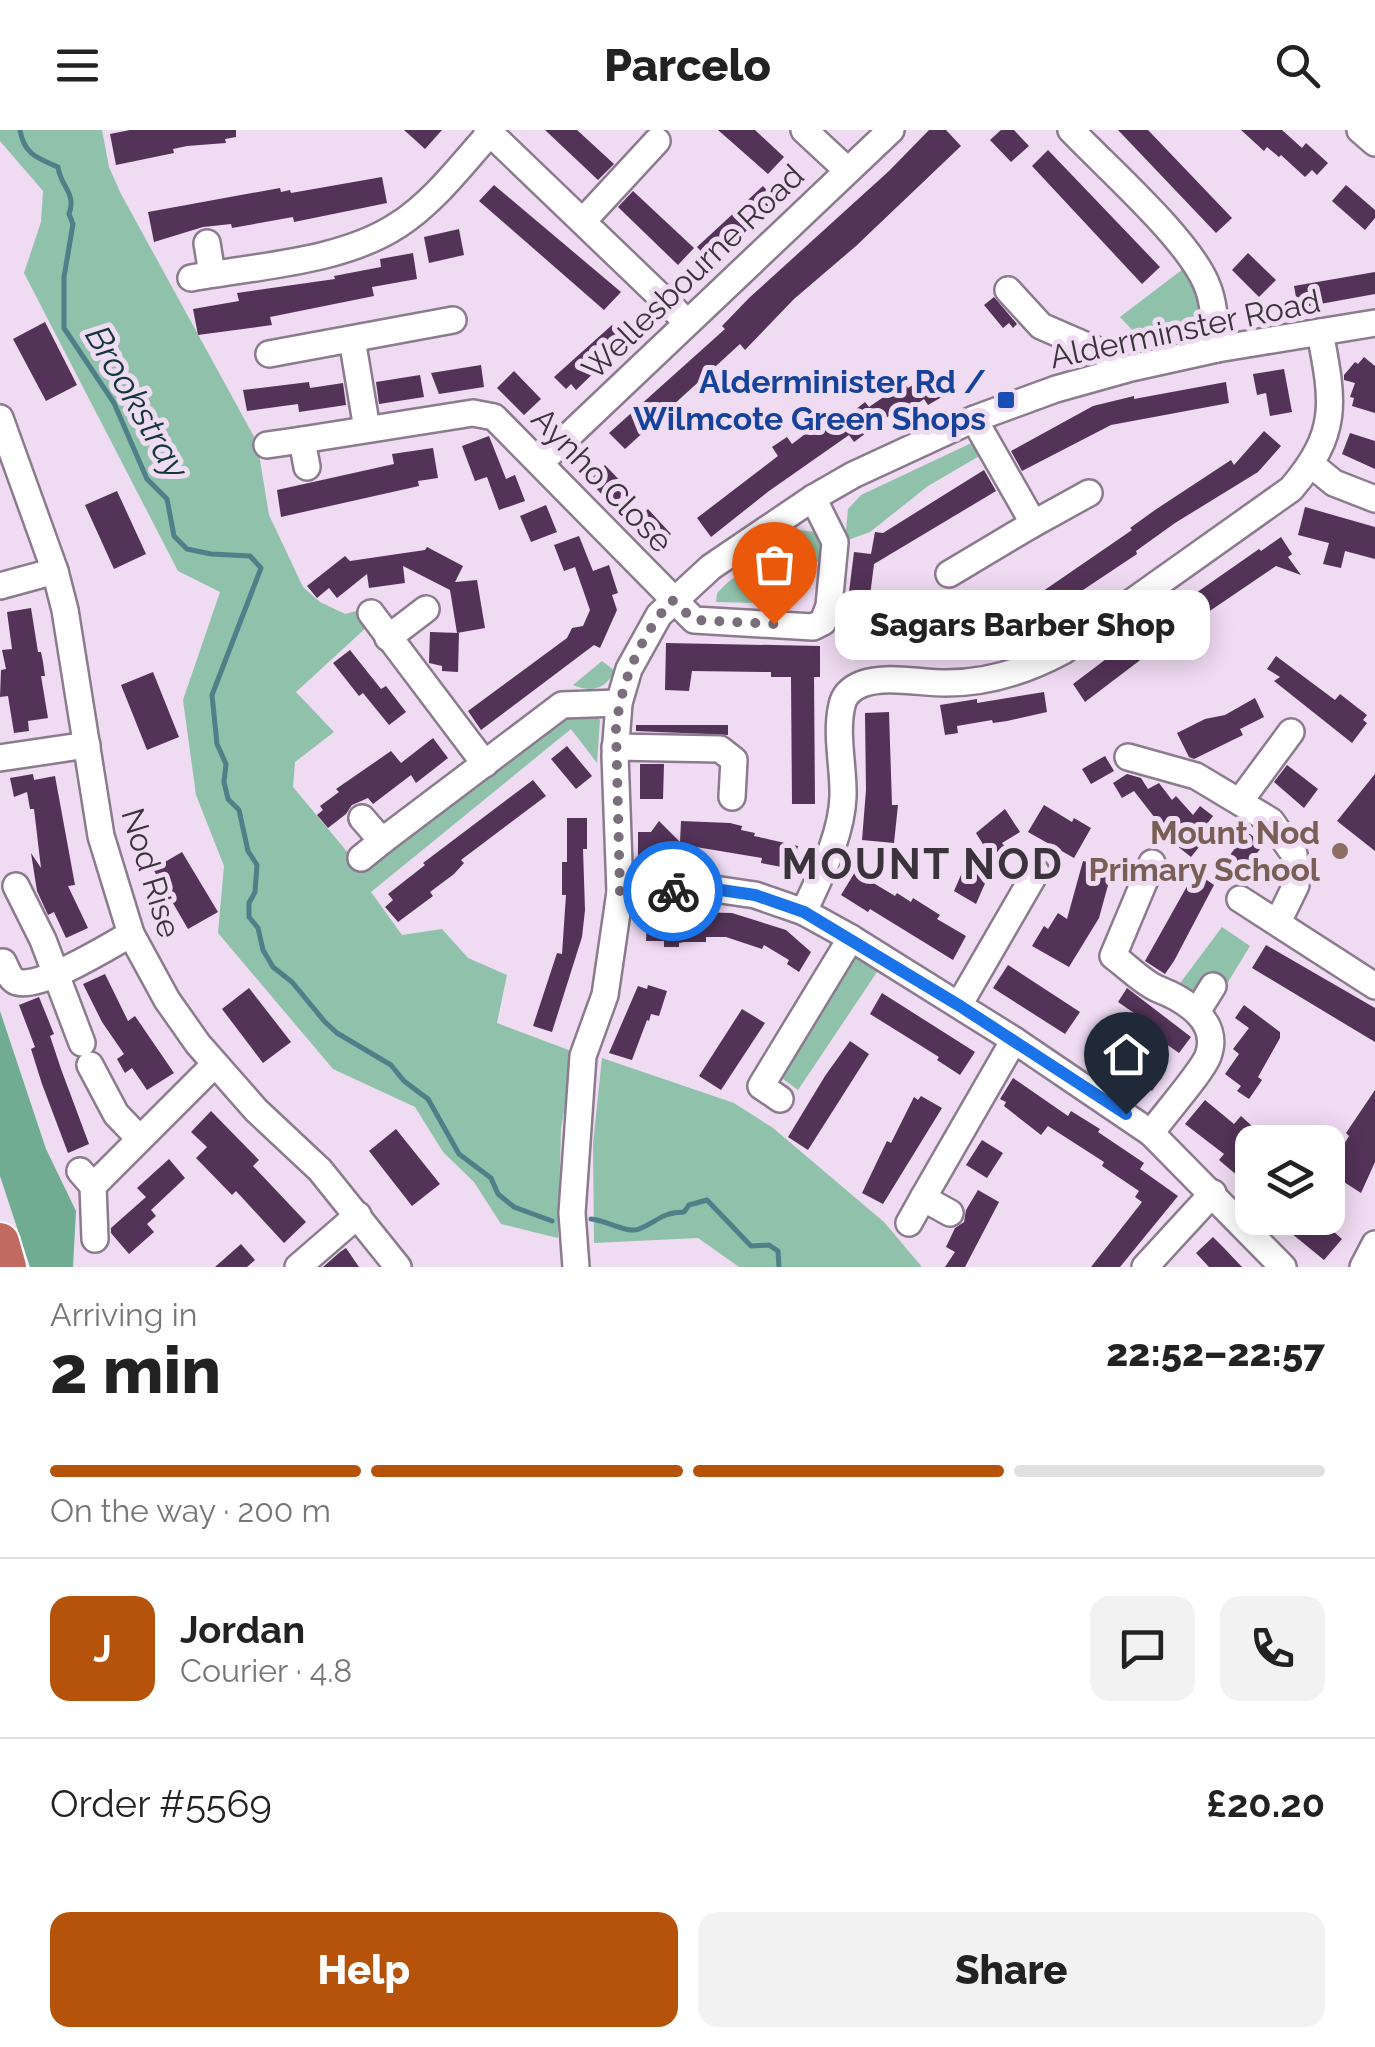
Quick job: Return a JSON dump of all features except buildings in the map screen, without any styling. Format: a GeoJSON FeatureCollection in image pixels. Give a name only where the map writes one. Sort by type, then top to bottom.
{"type":"FeatureCollection","features":[{"type":"Feature","properties":{"kind":"highway"},"geometry":{"type":"LineString","coordinates":[[0,1242],[7,1267]]}},
{"type":"Feature","properties":{"kind":"street"},"geometry":{"type":"LineString","coordinates":[[804,130],[847,170]]}},
{"type":"Feature","properties":{"kind":"street","name":"Wellesbourne Road"},"geometry":{"type":"LineString","coordinates":[[541,462],[891,130]]}},
{"type":"Feature","properties":{"kind":"street"},"geometry":{"type":"LineString","coordinates":[[1071,130],[1196,264],[1209,289],[1218,349]]}},
{"type":"Feature","properties":{"kind":"street"},"geometry":{"type":"LineString","coordinates":[[1360,130],[1375,143]]}},
{"type":"Feature","properties":{"kind":"street"},"geometry":{"type":"LineString","coordinates":[[207,243],[202,276],[344,250],[374,240],[419,210],[489,132],[688,322]]}},
{"type":"Feature","properties":{"kind":"street"},"geometry":{"type":"LineString","coordinates":[[582,220],[658,142]]}},
{"type":"Feature","properties":{"kind":"street"},"geometry":{"type":"LineString","coordinates":[[1008,290],[1041,326],[1103,354],[1123,370]]}},
{"type":"Feature","properties":{"kind":"street"},"geometry":{"type":"LineString","coordinates":[[269,354],[453,320]]}},
{"type":"Feature","properties":{"kind":"street","name":"Alderminster Road"},"geometry":{"type":"LineString","coordinates":[[574,1258],[572,1213],[584,1056],[605,996],[620,892],[615,748],[619,703],[643,641],[672,600],[712,567],[813,498],[974,419],[1123,370],[1375,322]]}},
{"type":"Feature","properties":{"kind":"street"},"geometry":{"type":"LineString","coordinates":[[804,912],[836,840],[843,801],[841,712],[848,692],[859,684],[874,681],[950,683],[1030,668],[1062,651],[1262,511],[1291,488],[1312,464],[1330,418],[1332,394],[1320,332]]}},
{"type":"Feature","properties":{"kind":"street"},"geometry":{"type":"LineString","coordinates":[[352,338],[367,430]]}},
{"type":"Feature","properties":{"kind":"street","name":"Aynho Close"},"geometry":{"type":"LineString","coordinates":[[267,445],[484,413],[494,417],[694,620],[814,627],[823,622],[829,606],[835,542],[813,498]]}},
{"type":"Feature","properties":{"kind":"street","name":"Nod Rise"},"geometry":{"type":"LineString","coordinates":[[0,418],[56,571],[101,836],[131,934],[167,1000],[216,1064],[256,1110],[320,1170],[398,1267]]}},
{"type":"Feature","properties":{"kind":"street"},"geometry":{"type":"LineString","coordinates":[[974,419],[1031,524]]}},
{"type":"Feature","properties":{"kind":"street"},"geometry":{"type":"LineString","coordinates":[[302,440],[307,467]]}},
{"type":"Feature","properties":{"kind":"street"},"geometry":{"type":"LineString","coordinates":[[1312,464],[1334,482],[1375,500]]}},
{"type":"Feature","properties":{"kind":"street"},"geometry":{"type":"LineString","coordinates":[[950,574],[1089,493]]}},
{"type":"Feature","properties":{"kind":"street"},"geometry":{"type":"LineString","coordinates":[[0,586],[56,571]]}},
{"type":"Feature","properties":{"kind":"street"},"geometry":{"type":"LineString","coordinates":[[388,638],[426,609]]}},
{"type":"Feature","properties":{"kind":"street"},"geometry":{"type":"LineString","coordinates":[[371,614],[485,764]]}},
{"type":"Feature","properties":{"kind":"street"},"geometry":{"type":"LineString","coordinates":[[361,858],[562,705],[619,703]]}},
{"type":"Feature","properties":{"kind":"street"},"geometry":{"type":"LineString","coordinates":[[1240,802],[1291,732]]}},
{"type":"Feature","properties":{"kind":"street"},"geometry":{"type":"LineString","coordinates":[[0,758],[86,746]]}},
{"type":"Feature","properties":{"kind":"street"},"geometry":{"type":"LineString","coordinates":[[615,748],[728,752],[734,760],[733,798]]}},
{"type":"Feature","properties":{"kind":"street"},"geometry":{"type":"LineString","coordinates":[[1128,757],[1210,782],[1271,821],[1294,854],[1296,886],[1278,922]]}},
{"type":"Feature","properties":{"kind":"street"},"geometry":{"type":"LineString","coordinates":[[362,818],[382,841]]}},
{"type":"Feature","properties":{"kind":"street"},"geometry":{"type":"LineString","coordinates":[[1151,1132],[1208,1056],[1210,1034],[1198,1010],[1169,990],[1157,988],[1113,956],[1152,863]]}},
{"type":"Feature","properties":{"kind":"street"},"geometry":{"type":"LineString","coordinates":[[960,1006],[1036,872]]}},
{"type":"Feature","properties":{"kind":"street"},"geometry":{"type":"LineString","coordinates":[[16,886],[43,940],[46,976],[116,1114],[140,1138]]}},
{"type":"Feature","properties":{"kind":"street"},"geometry":{"type":"LineString","coordinates":[[620,892],[721,890],[755,895],[804,912],[851,938],[1151,1132],[1283,1267]]}},
{"type":"Feature","properties":{"kind":"street"},"geometry":{"type":"LineString","coordinates":[[1240,899],[1375,986]]}},
{"type":"Feature","properties":{"kind":"street"},"geometry":{"type":"LineString","coordinates":[[0,995],[131,934]]}},
{"type":"Feature","properties":{"kind":"street"},"geometry":{"type":"LineString","coordinates":[[780,1098],[760,1086],[851,938]]}},
{"type":"Feature","properties":{"kind":"street"},"geometry":{"type":"LineString","coordinates":[[3,962],[11,978],[18,982],[46,976]]}},
{"type":"Feature","properties":{"kind":"street"},"geometry":{"type":"LineString","coordinates":[[1198,1010],[1213,986]]}},
{"type":"Feature","properties":{"kind":"street"},"geometry":{"type":"LineString","coordinates":[[909,1222],[1014,1040]]}},
{"type":"Feature","properties":{"kind":"street"},"geometry":{"type":"LineString","coordinates":[[94,1239],[86,1179],[140,1138],[216,1064]]}},
{"type":"Feature","properties":{"kind":"street"},"geometry":{"type":"LineString","coordinates":[[1145,1267],[1213,1193]]}},
{"type":"Feature","properties":{"kind":"street"},"geometry":{"type":"LineString","coordinates":[[923,1198],[950,1213]]}},
{"type":"Feature","properties":{"kind":"street"},"geometry":{"type":"LineString","coordinates":[[298,1267],[358,1215]]}},
{"type":"Feature","properties":{"kind":"street"},"geometry":{"type":"LineString","coordinates":[[1363,1267],[1375,1244]]}},
{"type":"Feature","properties":{"kind":"green space"},"geometry":{"type":"Polygon","coordinates":[[[0,130],[102,130],[109,167],[121,194],[257,442],[269,515],[303,587],[320,602],[345,614],[363,609],[368,626],[296,692],[334,732],[295,762],[293,787],[359,866],[559,713],[596,715],[600,720],[597,763],[571,729],[371,892],[402,935],[442,929],[468,958],[507,975],[497,1023],[574,1052],[561,1129],[558,1238],[501,1224],[474,1182],[443,1152],[415,1107],[333,1069],[218,933],[224,866],[196,795],[183,700],[220,592],[178,571],[24,273],[41,222],[43,191],[0,141],[0,130]]]}},
{"type":"Feature","properties":{"kind":"green space"},"geometry":{"type":"Polygon","coordinates":[[[1183,269],[1200,307],[1200,327],[1189,344],[1153,352],[1120,317],[1183,269]]]}},
{"type":"Feature","properties":{"kind":"green space"},"geometry":{"type":"Polygon","coordinates":[[[980,439],[988,451],[928,486],[870,532],[845,541],[848,509],[861,495],[980,439]]]}},
{"type":"Feature","properties":{"kind":"green space"},"geometry":{"type":"Polygon","coordinates":[[[799,530],[816,532],[823,548],[819,561],[791,578],[791,604],[716,602],[717,593],[727,583],[799,530]]]}},
{"type":"Feature","properties":{"kind":"green space"},"geometry":{"type":"Polygon","coordinates":[[[602,661],[615,671],[607,682],[592,689],[573,685],[602,661]]]}},
{"type":"Feature","properties":{"kind":"green space"},"geometry":{"type":"Polygon","coordinates":[[[1222,927],[1250,946],[1225,987],[1194,992],[1178,986],[1222,927]]]}},
{"type":"Feature","properties":{"kind":"green space"},"geometry":{"type":"Polygon","coordinates":[[[861,958],[879,969],[798,1090],[783,1079],[781,1071],[851,959],[861,958]]]}},
{"type":"Feature","properties":{"kind":"green space"},"geometry":{"type":"Polygon","coordinates":[[[0,1011],[46,1149],[76,1211],[73,1267],[30,1267],[0,1176],[0,1011]]]}},
{"type":"Feature","properties":{"kind":"green space"},"geometry":{"type":"Polygon","coordinates":[[[602,1058],[734,1103],[773,1128],[884,1222],[922,1267],[739,1267],[698,1238],[594,1243],[593,1144],[602,1058]]]}},
{"type":"Feature","properties":{"kind":"waterway","name":"Brookstray"},"geometry":{"type":"LineString","coordinates":[[20,130],[28,150],[58,167],[70,195],[73,224],[64,277],[64,328],[114,403],[147,479],[167,499],[174,536],[187,549],[250,556],[261,568],[212,695],[217,744],[226,764],[224,782],[228,799],[239,810],[248,851],[257,865],[249,917],[258,928],[263,950],[273,967],[292,982],[337,1033],[391,1065],[428,1099],[459,1154],[491,1178],[498,1194],[514,1207],[552,1221]]}},
{"type":"Feature","properties":{"kind":"waterway"},"geometry":{"type":"LineString","coordinates":[[591,1219],[634,1230],[707,1200],[751,1246],[769,1245],[778,1251],[779,1267]]}},
{"type":"Feature","properties":{"kind":"way so far"},"geometry":{"type":"LineString","coordinates":[[673,891],[620,892],[616,729],[630,669],[647,634],[672,600],[694,620],[774,624]]}},
{"type":"Feature","properties":{"kind":"place","name":"Alderminister Rd / Wilmcote Green Shops"},"geometry":{"type":"Point","coordinates":[1006,400]}},
{"type":"Feature","properties":{"kind":"place","name":"Sagars Barber Shop"},"geometry":{"type":"Point","coordinates":[774,624]}},
{"type":"Feature","properties":{"kind":"place","name":"Mount Nod Primary School"},"geometry":{"type":"Point","coordinates":[1340,851]}},
{"type":"Feature","properties":{"kind":"district","name":"MOUNT NOD"},"geometry":{"type":"Point","coordinates":[923,864]}},
{"type":"Feature","properties":{"kind":"route"},"geometry":{"type":"LineString","coordinates":[[673,891],[721,890],[755,895],[804,912],[960,1006],[1126,1114]]}}]}
